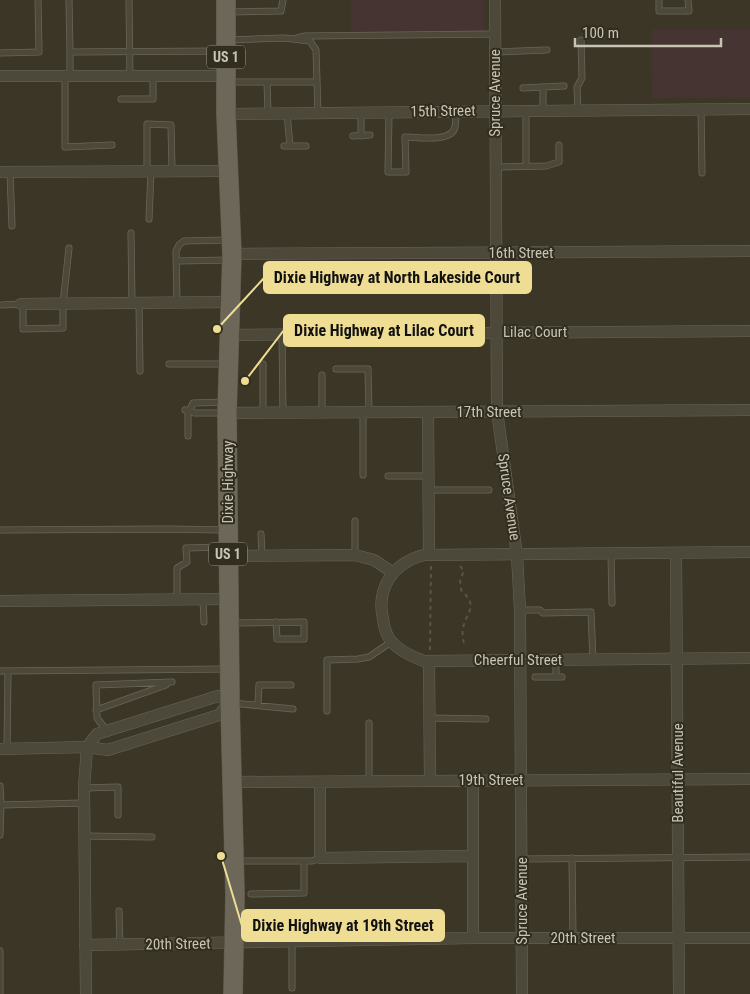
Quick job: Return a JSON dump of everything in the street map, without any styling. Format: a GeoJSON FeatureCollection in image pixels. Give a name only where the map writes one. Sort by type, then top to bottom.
{"type":"FeatureCollection","features":[{"type":"Feature","properties":{"kind":"main road","name":"Dixie Highway"},"geometry":{"type":"LineString","coordinates":[[226,6],[226,114],[232,251],[227,408],[229,669],[234,861],[233,994]]}},
{"type":"Feature","properties":{"kind":"street","name":"Spruce Avenue"},"geometry":{"type":"LineString","coordinates":[[495,0],[497,411],[517,555],[520,610],[522,994]]}},
{"type":"Feature","properties":{"kind":"street"},"geometry":{"type":"LineString","coordinates":[[0,76],[153,76],[226,79]]}},
{"type":"Feature","properties":{"kind":"street","name":"15th Street"},"geometry":{"type":"LineString","coordinates":[[226,114],[750,109]]}},
{"type":"Feature","properties":{"kind":"street"},"geometry":{"type":"LineString","coordinates":[[5,172],[229,171]]}},
{"type":"Feature","properties":{"kind":"street","name":"16th Street"},"geometry":{"type":"LineString","coordinates":[[232,251],[496,253],[750,251]]}},
{"type":"Feature","properties":{"kind":"street"},"geometry":{"type":"LineString","coordinates":[[22,304],[230,302]]}},
{"type":"Feature","properties":{"kind":"street","name":"Lilac Court"},"geometry":{"type":"LineString","coordinates":[[229,335],[750,331]]}},
{"type":"Feature","properties":{"kind":"street","name":"17th Street"},"geometry":{"type":"LineString","coordinates":[[227,408],[263,413],[750,410]]}},
{"type":"Feature","properties":{"kind":"street"},"geometry":{"type":"LineString","coordinates":[[428,412],[430,560]]}},
{"type":"Feature","properties":{"kind":"street"},"geometry":{"type":"LineString","coordinates":[[228,545],[262,556],[355,555],[374,560],[392,572]]}},
{"type":"Feature","properties":{"kind":"street"},"geometry":{"type":"LineString","coordinates":[[391,642],[384,628],[380,608],[383,590],[392,572],[414,557],[430,560],[517,555],[750,552]]}},
{"type":"Feature","properties":{"kind":"street","name":"Beautiful Avenue"},"geometry":{"type":"LineString","coordinates":[[676,553],[679,994]]}},
{"type":"Feature","properties":{"kind":"street"},"geometry":{"type":"LineString","coordinates":[[0,601],[228,599]]}},
{"type":"Feature","properties":{"kind":"street","name":"Cheerful Street"},"geometry":{"type":"LineString","coordinates":[[391,642],[410,656],[424,661],[430,655],[520,661],[750,658]]}},
{"type":"Feature","properties":{"kind":"street"},"geometry":{"type":"LineString","coordinates":[[430,655],[430,781]]}},
{"type":"Feature","properties":{"kind":"street"},"geometry":{"type":"LineString","coordinates":[[4,749],[87,747],[113,749],[219,715],[230,702],[218,696],[97,734],[87,747],[84,788],[86,994]]}},
{"type":"Feature","properties":{"kind":"street","name":"19th Street"},"geometry":{"type":"LineString","coordinates":[[233,782],[750,779]]}},
{"type":"Feature","properties":{"kind":"street"},"geometry":{"type":"LineString","coordinates":[[473,780],[473,938]]}},
{"type":"Feature","properties":{"kind":"street"},"geometry":{"type":"LineString","coordinates":[[320,782],[320,858],[473,856]]}},
{"type":"Feature","properties":{"kind":"street","name":"20th Street"},"geometry":{"type":"LineString","coordinates":[[85,945],[234,944],[473,938],[750,938]]}},
{"type":"Feature","properties":{"kind":"lane"},"geometry":{"type":"LineString","coordinates":[[0,53],[39,52],[38,0]]}},
{"type":"Feature","properties":{"kind":"lane"},"geometry":{"type":"LineString","coordinates":[[69,0],[70,52],[65,147],[112,145]]}},
{"type":"Feature","properties":{"kind":"lane"},"geometry":{"type":"LineString","coordinates":[[129,0],[130,76]]}},
{"type":"Feature","properties":{"kind":"lane"},"geometry":{"type":"LineString","coordinates":[[226,6],[281,11],[283,0]]}},
{"type":"Feature","properties":{"kind":"lane"},"geometry":{"type":"LineString","coordinates":[[659,0],[659,11],[689,10],[688,0]]}},
{"type":"Feature","properties":{"kind":"lane"},"geometry":{"type":"LineString","coordinates":[[70,52],[130,52],[226,46],[305,36],[495,34]]}},
{"type":"Feature","properties":{"kind":"lane"},"geometry":{"type":"LineString","coordinates":[[293,39],[310,41],[316,50],[318,113]]}},
{"type":"Feature","properties":{"kind":"lane"},"geometry":{"type":"LineString","coordinates":[[578,110],[577,87],[582,78],[581,40]]}},
{"type":"Feature","properties":{"kind":"lane"},"geometry":{"type":"LineString","coordinates":[[495,52],[548,50]]}},
{"type":"Feature","properties":{"kind":"lane"},"geometry":{"type":"LineString","coordinates":[[121,99],[153,99],[153,76]]}},
{"type":"Feature","properties":{"kind":"lane"},"geometry":{"type":"LineString","coordinates":[[226,79],[267,82],[317,82]]}},
{"type":"Feature","properties":{"kind":"lane"},"geometry":{"type":"LineString","coordinates":[[267,82],[268,113]]}},
{"type":"Feature","properties":{"kind":"lane"},"geometry":{"type":"LineString","coordinates":[[522,88],[564,86]]}},
{"type":"Feature","properties":{"kind":"lane"},"geometry":{"type":"LineString","coordinates":[[543,87],[544,110]]}},
{"type":"Feature","properties":{"kind":"lane"},"geometry":{"type":"LineString","coordinates":[[700,109],[702,173]]}},
{"type":"Feature","properties":{"kind":"lane"},"geometry":{"type":"LineString","coordinates":[[526,110],[526,166]]}},
{"type":"Feature","properties":{"kind":"lane"},"geometry":{"type":"LineString","coordinates":[[389,112],[388,172],[406,172],[405,137],[446,138],[452,134],[455,128],[456,111]]}},
{"type":"Feature","properties":{"kind":"lane"},"geometry":{"type":"LineString","coordinates":[[361,112],[361,136]]}},
{"type":"Feature","properties":{"kind":"lane"},"geometry":{"type":"LineString","coordinates":[[287,113],[287,146],[306,146]]}},
{"type":"Feature","properties":{"kind":"lane"},"geometry":{"type":"LineString","coordinates":[[149,219],[147,124],[171,125],[172,171]]}},
{"type":"Feature","properties":{"kind":"lane"},"geometry":{"type":"LineString","coordinates":[[353,136],[370,135]]}},
{"type":"Feature","properties":{"kind":"lane"},"geometry":{"type":"LineString","coordinates":[[496,167],[546,166],[559,162],[559,145]]}},
{"type":"Feature","properties":{"kind":"lane"},"geometry":{"type":"LineString","coordinates":[[5,172],[12,226]]}},
{"type":"Feature","properties":{"kind":"lane"},"geometry":{"type":"LineString","coordinates":[[131,233],[140,371]]}},
{"type":"Feature","properties":{"kind":"lane"},"geometry":{"type":"LineString","coordinates":[[177,303],[176,251],[179,244],[184,241],[232,251]]}},
{"type":"Feature","properties":{"kind":"lane"},"geometry":{"type":"LineString","coordinates":[[1,304],[22,304],[23,328],[63,328],[63,304],[69,248]]}},
{"type":"Feature","properties":{"kind":"lane"},"geometry":{"type":"LineString","coordinates":[[177,261],[232,251]]}},
{"type":"Feature","properties":{"kind":"lane"},"geometry":{"type":"LineString","coordinates":[[282,334],[284,413]]}},
{"type":"Feature","properties":{"kind":"lane"},"geometry":{"type":"LineString","coordinates":[[169,364],[228,364]]}},
{"type":"Feature","properties":{"kind":"lane"},"geometry":{"type":"LineString","coordinates":[[263,364],[263,413]]}},
{"type":"Feature","properties":{"kind":"lane"},"geometry":{"type":"LineString","coordinates":[[336,369],[368,369],[363,475]]}},
{"type":"Feature","properties":{"kind":"lane"},"geometry":{"type":"LineString","coordinates":[[322,375],[322,412]]}},
{"type":"Feature","properties":{"kind":"lane"},"geometry":{"type":"LineString","coordinates":[[188,436],[187,410],[193,403],[227,408]]}},
{"type":"Feature","properties":{"kind":"lane"},"geometry":{"type":"LineString","coordinates":[[187,410],[194,413],[227,408]]}},
{"type":"Feature","properties":{"kind":"lane"},"geometry":{"type":"LineString","coordinates":[[388,476],[429,476]]}},
{"type":"Feature","properties":{"kind":"lane"},"geometry":{"type":"LineString","coordinates":[[429,490],[489,490]]}},
{"type":"Feature","properties":{"kind":"lane"},"geometry":{"type":"LineString","coordinates":[[355,521],[355,555]]}},
{"type":"Feature","properties":{"kind":"lane"},"geometry":{"type":"LineString","coordinates":[[0,530],[168,529],[228,545]]}},
{"type":"Feature","properties":{"kind":"lane"},"geometry":{"type":"LineString","coordinates":[[261,534],[262,556]]}},
{"type":"Feature","properties":{"kind":"lane"},"geometry":{"type":"LineString","coordinates":[[177,599],[177,568],[186,562],[186,548],[228,545]]}},
{"type":"Feature","properties":{"kind":"lane"},"geometry":{"type":"LineString","coordinates":[[611,553],[612,603]]}},
{"type":"Feature","properties":{"kind":"lane"},"geometry":{"type":"LineString","coordinates":[[203,599],[204,622]]}},
{"type":"Feature","properties":{"kind":"lane"},"geometry":{"type":"LineString","coordinates":[[520,610],[540,610],[543,613],[591,612],[593,660]]}},
{"type":"Feature","properties":{"kind":"lane"},"geometry":{"type":"LineString","coordinates":[[229,623],[276,622],[304,622],[304,639],[277,639],[276,622]]}},
{"type":"Feature","properties":{"kind":"lane"},"geometry":{"type":"LineString","coordinates":[[327,711],[327,660],[369,657],[391,642]]}},
{"type":"Feature","properties":{"kind":"lane"},"geometry":{"type":"LineString","coordinates":[[535,677],[559,677],[556,660]]}},
{"type":"Feature","properties":{"kind":"lane"},"geometry":{"type":"LineString","coordinates":[[0,671],[229,669]]}},
{"type":"Feature","properties":{"kind":"lane"},"geometry":{"type":"LineString","coordinates":[[4,749],[8,671]]}},
{"type":"Feature","properties":{"kind":"lane"},"geometry":{"type":"LineString","coordinates":[[96,710],[172,682],[96,685],[96,710],[97,718],[107,731]]}},
{"type":"Feature","properties":{"kind":"lane"},"geometry":{"type":"LineString","coordinates":[[258,705],[259,685],[291,684]]}},
{"type":"Feature","properties":{"kind":"lane"},"geometry":{"type":"LineString","coordinates":[[230,702],[293,709]]}},
{"type":"Feature","properties":{"kind":"lane"},"geometry":{"type":"LineString","coordinates":[[430,718],[486,719]]}},
{"type":"Feature","properties":{"kind":"lane"},"geometry":{"type":"LineString","coordinates":[[369,723],[369,782]]}},
{"type":"Feature","properties":{"kind":"lane"},"geometry":{"type":"LineString","coordinates":[[0,786],[0,835]]}},
{"type":"Feature","properties":{"kind":"lane"},"geometry":{"type":"LineString","coordinates":[[84,788],[118,787],[118,815]]}},
{"type":"Feature","properties":{"kind":"lane"},"geometry":{"type":"LineString","coordinates":[[1,805],[84,803]]}},
{"type":"Feature","properties":{"kind":"lane"},"geometry":{"type":"LineString","coordinates":[[84,836],[152,837]]}},
{"type":"Feature","properties":{"kind":"lane"},"geometry":{"type":"LineString","coordinates":[[522,859],[750,857]]}},
{"type":"Feature","properties":{"kind":"lane"},"geometry":{"type":"LineString","coordinates":[[234,861],[304,861],[320,858]]}},
{"type":"Feature","properties":{"kind":"lane"},"geometry":{"type":"LineString","coordinates":[[572,858],[573,938]]}},
{"type":"Feature","properties":{"kind":"lane"},"geometry":{"type":"LineString","coordinates":[[251,894],[304,892],[304,861]]}},
{"type":"Feature","properties":{"kind":"lane"},"geometry":{"type":"LineString","coordinates":[[119,911],[120,945]]}},
{"type":"Feature","properties":{"kind":"lane"},"geometry":{"type":"LineString","coordinates":[[292,942],[292,988]]}},
{"type":"Feature","properties":{"kind":"lane"},"geometry":{"type":"LineString","coordinates":[[0,951],[0,994]]}},
{"type":"Feature","properties":{"kind":"path"},"geometry":{"type":"LineString","coordinates":[[430,560],[430,655]]}},
{"type":"Feature","properties":{"kind":"path"},"geometry":{"type":"LineString","coordinates":[[459,564],[464,570],[460,580],[461,590],[471,603],[470,613],[463,626],[464,644]]}},
{"type":"Feature","properties":{"kind":"shaded area"},"geometry":{"type":"Polygon","coordinates":[[[351,0],[484,0],[484,31],[351,32],[351,0]]]}},
{"type":"Feature","properties":{"kind":"shaded area"},"geometry":{"type":"Polygon","coordinates":[[[651,30],[750,30],[750,98],[652,98],[651,30]]]}},
{"type":"Feature","properties":{"kind":"place","name":"Dixie Highway at North Lakeside Court"},"geometry":{"type":"Point","coordinates":[217,329]}},
{"type":"Feature","properties":{"kind":"place","name":"Dixie Highway at Lilac Court"},"geometry":{"type":"Point","coordinates":[245,381]}},
{"type":"Feature","properties":{"kind":"place","name":"Dixie Highway at 19th Street"},"geometry":{"type":"Point","coordinates":[221,856]}}]}
